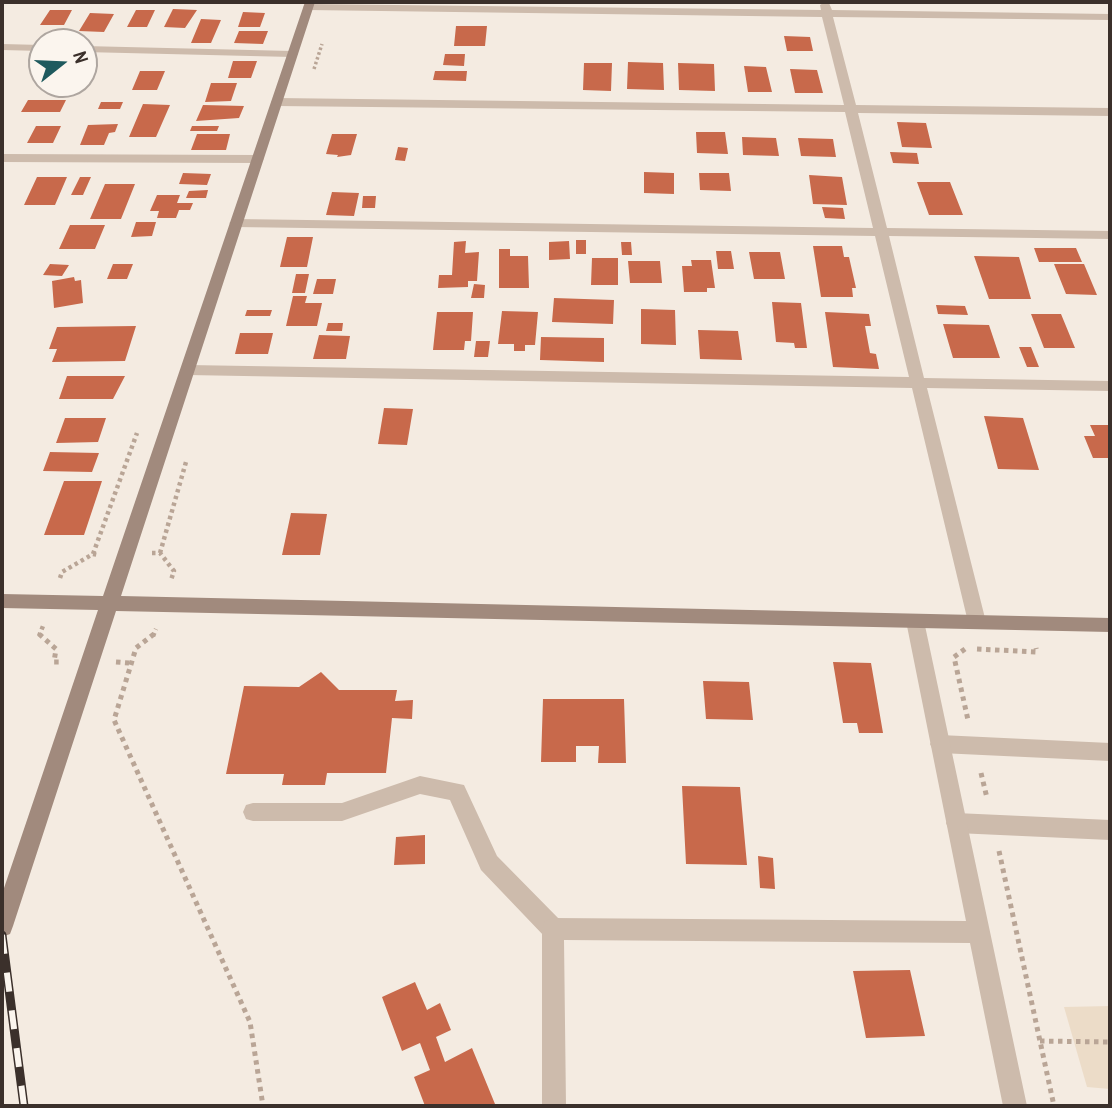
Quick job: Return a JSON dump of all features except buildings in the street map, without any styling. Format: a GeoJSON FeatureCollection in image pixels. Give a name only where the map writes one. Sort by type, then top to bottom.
{"type":"FeatureCollection","features":[{"type":"Feature","properties":{"kind":"street"},"geometry":{"type":"LineString","coordinates":[[2,926],[309,4],[826,7],[1110,17]]}},
{"type":"Feature","properties":{"kind":"street"},"geometry":{"type":"LineString","coordinates":[[826,7],[853,108],[881,234],[977,622]]}},
{"type":"Feature","properties":{"kind":"street"},"geometry":{"type":"LineString","coordinates":[[2,47],[28,48]]}},
{"type":"Feature","properties":{"kind":"street"},"geometry":{"type":"LineString","coordinates":[[98,49],[292,54]]}},
{"type":"Feature","properties":{"kind":"street"},"geometry":{"type":"LineString","coordinates":[[277,102],[1110,112]]}},
{"type":"Feature","properties":{"kind":"street"},"geometry":{"type":"LineString","coordinates":[[2,158],[258,159]]}},
{"type":"Feature","properties":{"kind":"street"},"geometry":{"type":"LineString","coordinates":[[236,223],[881,234],[1110,235]]}},
{"type":"Feature","properties":{"kind":"street"},"geometry":{"type":"LineString","coordinates":[[188,370],[1110,386]]}},
{"type":"Feature","properties":{"kind":"street"},"geometry":{"type":"LineString","coordinates":[[2,601],[1110,625]]}},
{"type":"Feature","properties":{"kind":"street"},"geometry":{"type":"LineString","coordinates":[[915,621],[1015,1106]]}},
{"type":"Feature","properties":{"kind":"street"},"geometry":{"type":"LineString","coordinates":[[940,744],[1110,752]]}},
{"type":"Feature","properties":{"kind":"street"},"geometry":{"type":"LineString","coordinates":[[253,812],[342,812],[420,785],[457,792],[489,863],[553,929],[554,1106]]}},
{"type":"Feature","properties":{"kind":"street"},"geometry":{"type":"LineString","coordinates":[[956,823],[1110,831]]}},
{"type":"Feature","properties":{"kind":"street"},"geometry":{"type":"LineString","coordinates":[[553,929],[978,932]]}},
{"type":"Feature","properties":{"kind":"path"},"geometry":{"type":"LineString","coordinates":[[129,663],[114,720],[250,1022],[263,1106]]}},
{"type":"Feature","properties":{"kind":"path"},"geometry":{"type":"LineString","coordinates":[[1040,1041],[1110,1042]]}},
{"type":"Feature","properties":{"kind":"shaded area"},"geometry":{"type":"Polygon","coordinates":[[[1110,1006],[1110,1089],[1087,1087],[1064,1007],[1110,1006]]]}},
{"type":"Feature","properties":{"kind":"railway"},"geometry":{"type":"LineString","coordinates":[[2,935],[24,1106]]}}]}
